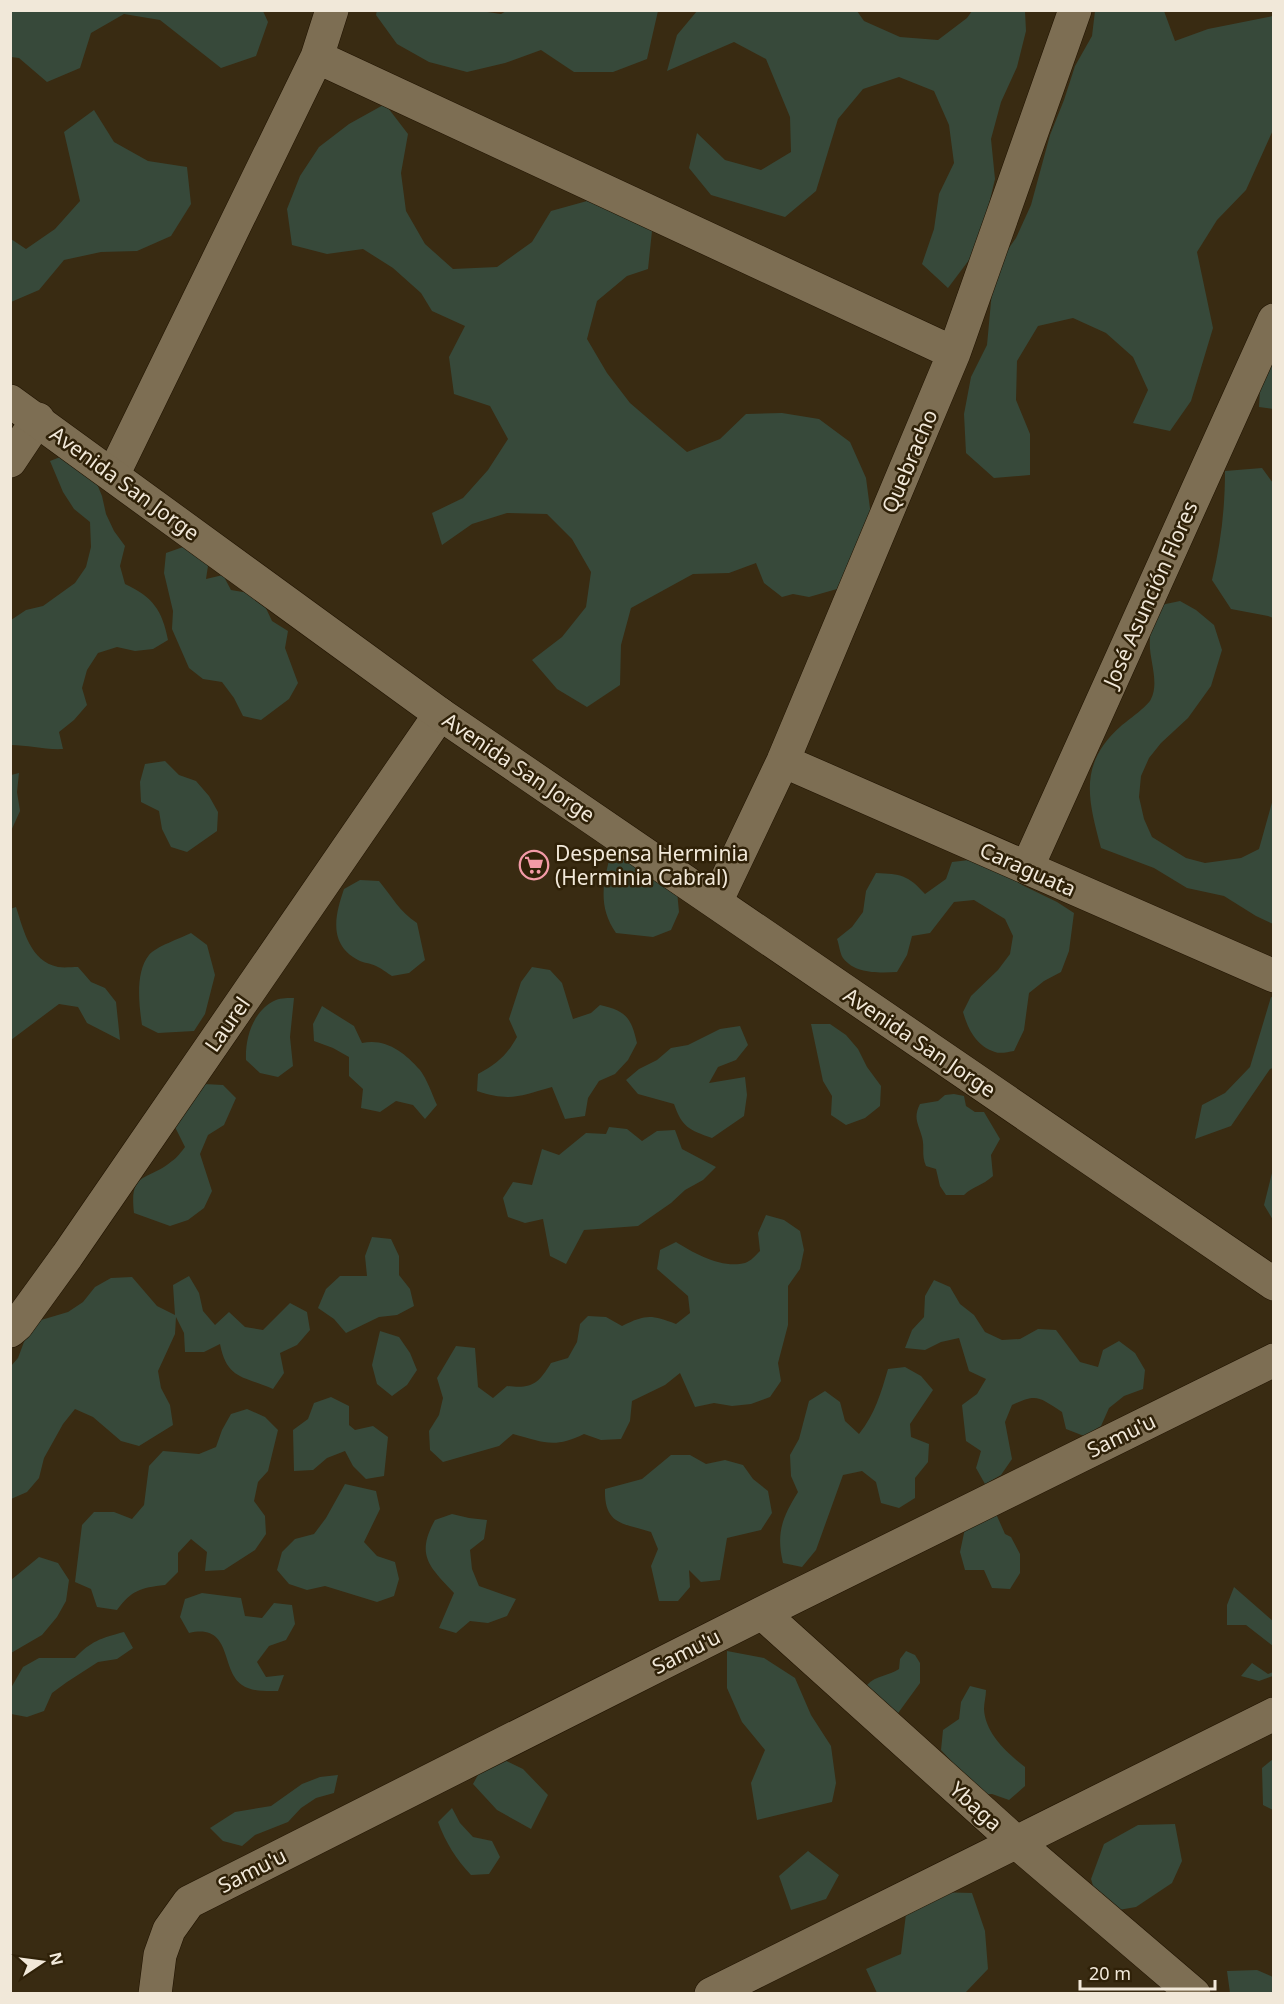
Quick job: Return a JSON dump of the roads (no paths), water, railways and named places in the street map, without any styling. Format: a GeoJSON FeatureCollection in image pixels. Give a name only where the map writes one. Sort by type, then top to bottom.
{"type":"FeatureCollection","features":[{"type":"Feature","properties":{"kind":"street"},"geometry":{"type":"LineString","coordinates":[[113,475],[317,57],[332,10]]}},
{"type":"Feature","properties":{"kind":"street","name":"Quebracho"},"geometry":{"type":"LineString","coordinates":[[716,902],[783,761],[954,353],[1075,10]]}},
{"type":"Feature","properties":{"kind":"street"},"geometry":{"type":"LineString","coordinates":[[317,57],[954,353]]}},
{"type":"Feature","properties":{"kind":"street","name":"José Asunción Flores"},"geometry":{"type":"LineString","coordinates":[[1027,868],[1274,320]]}},
{"type":"Feature","properties":{"kind":"street","name":"Avenida San Jorge"},"geometry":{"type":"LineString","coordinates":[[10,401],[38,419],[440,714],[1274,1284]]}},
{"type":"Feature","properties":{"kind":"street"},"geometry":{"type":"LineString","coordinates":[[10,461],[38,419]]}},
{"type":"Feature","properties":{"kind":"street","name":"Laurel"},"geometry":{"type":"LineString","coordinates":[[10,1331],[17,1325],[67,1256],[440,714]]}},
{"type":"Feature","properties":{"kind":"street","name":"Caraguata"},"geometry":{"type":"LineString","coordinates":[[783,761],[1274,976]]}},
{"type":"Feature","properties":{"kind":"street","name":"Samu'u"},"geometry":{"type":"LineString","coordinates":[[156,1993],[160,1955],[169,1930],[189,1902],[762,1613],[1274,1360]]}},
{"type":"Feature","properties":{"kind":"street","name":"Ybaga"},"geometry":{"type":"LineString","coordinates":[[762,1613],[1016,1842],[1194,1994]]}},
{"type":"Feature","properties":{"kind":"street"},"geometry":{"type":"LineString","coordinates":[[711,1994],[1274,1714]]}},
{"type":"Feature","properties":{"kind":"place","name":"Despensa Herminia (Herminia Cabral)"},"geometry":{"type":"Point","coordinates":[534,865]}}]}
